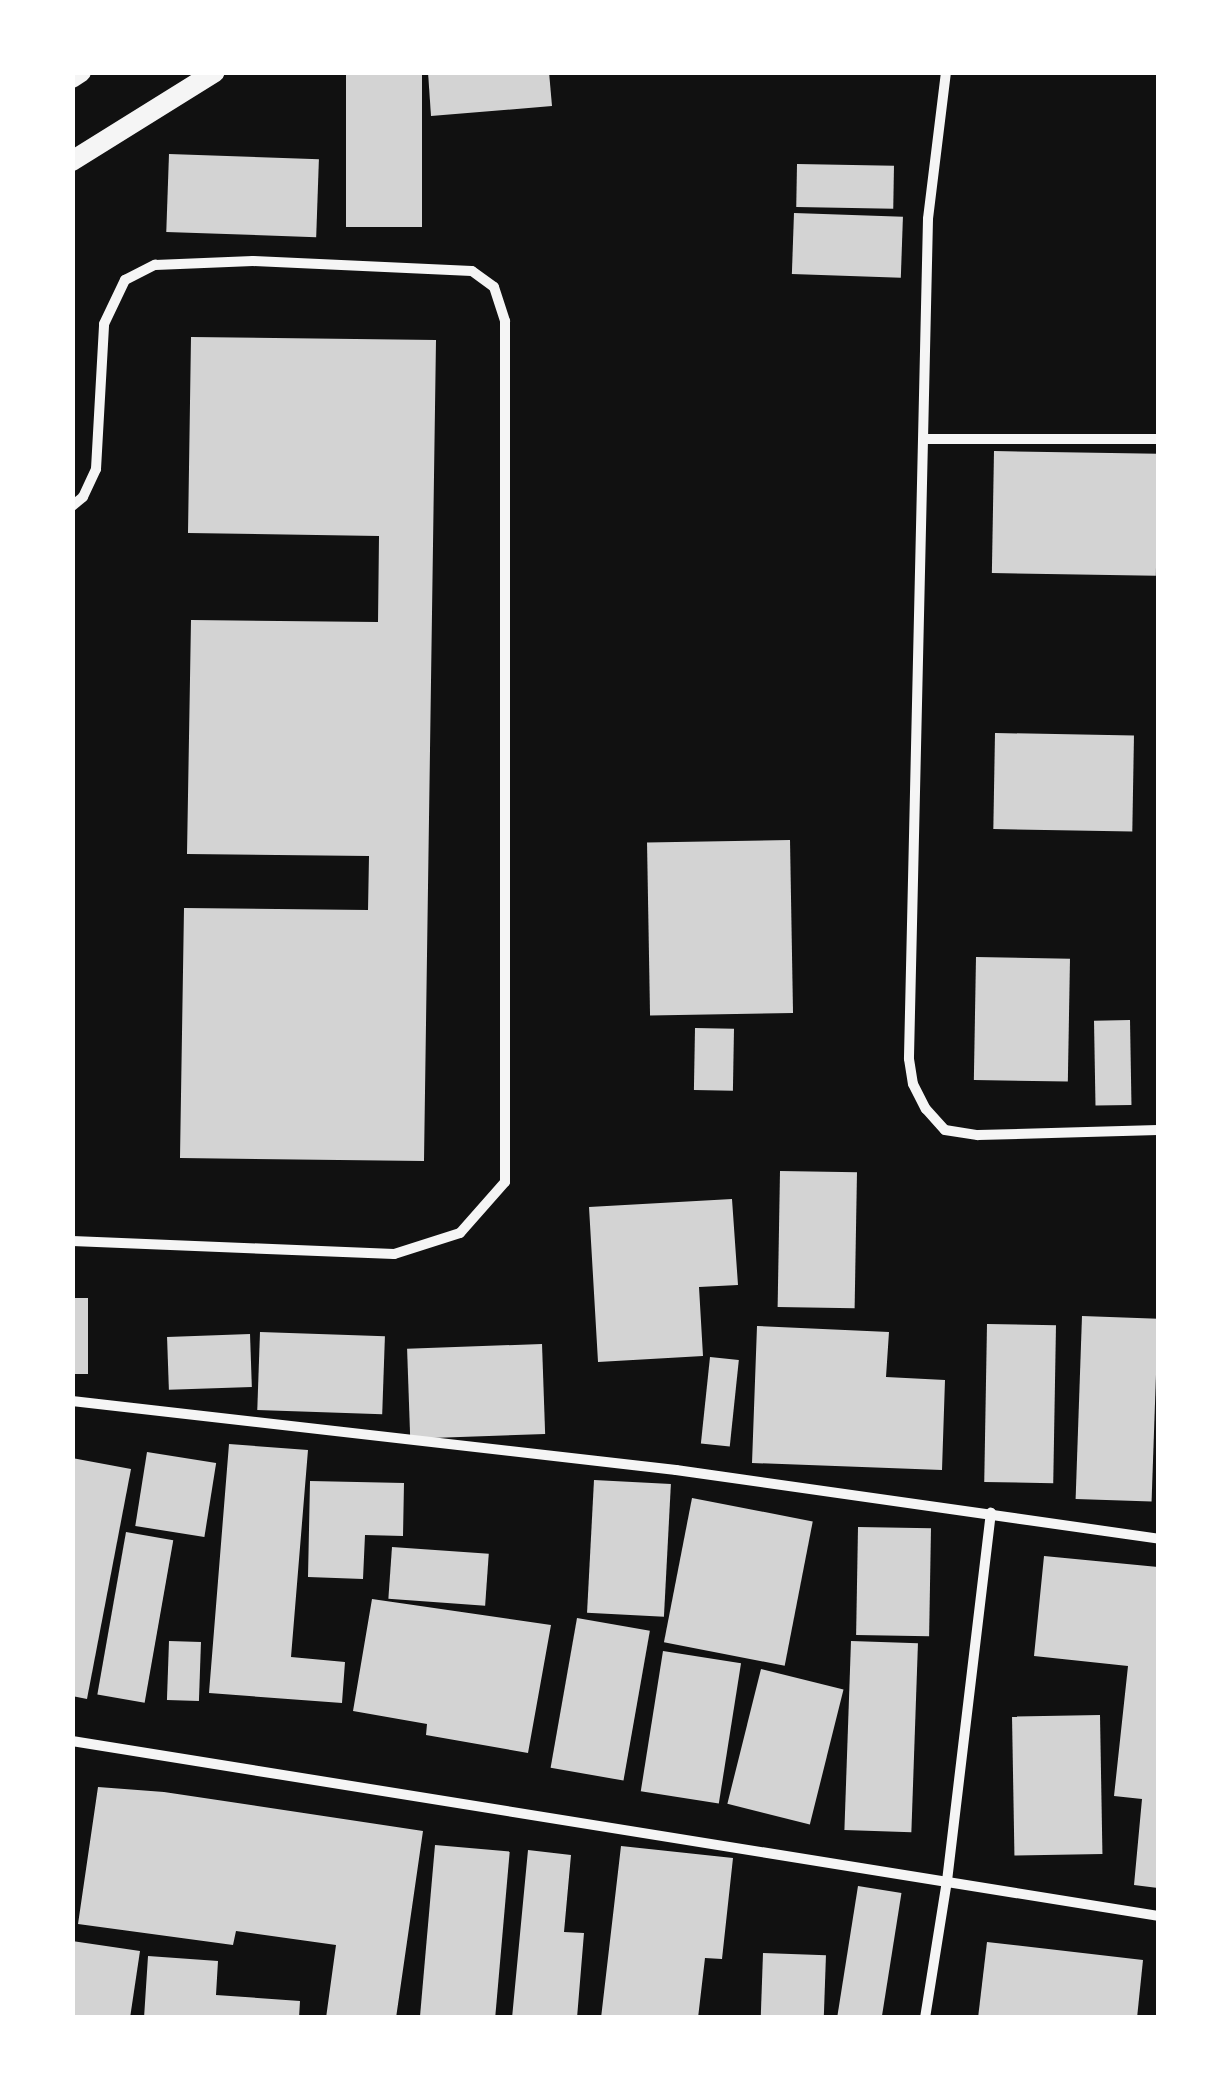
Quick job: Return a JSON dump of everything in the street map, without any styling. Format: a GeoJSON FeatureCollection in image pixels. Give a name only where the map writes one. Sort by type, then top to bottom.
{"type":"FeatureCollection","features":[{"type":"Feature","properties":{"kind":"main road"},"geometry":{"type":"LineString","coordinates":[[72,78],[80,72]]}},
{"type":"Feature","properties":{"kind":"main road"},"geometry":{"type":"LineString","coordinates":[[72,161],[215,72]]}},
{"type":"Feature","properties":{"kind":"street"},"geometry":{"type":"LineString","coordinates":[[946,72],[928,219],[909,1060],[912,1084],[926,1108],[946,1130],[978,1135],[1158,1130]]}},
{"type":"Feature","properties":{"kind":"street"},"geometry":{"type":"LineString","coordinates":[[72,506],[84,497],[96,469],[104,324],[125,280],[154,265],[253,261],[472,271],[494,288],[504,321],[504,1182],[460,1234],[394,1254],[72,1241]]}},
{"type":"Feature","properties":{"kind":"street"},"geometry":{"type":"LineString","coordinates":[[926,439],[1158,439]]}},
{"type":"Feature","properties":{"kind":"street"},"geometry":{"type":"LineString","coordinates":[[72,1401],[676,1470],[1158,1539]]}},
{"type":"Feature","properties":{"kind":"street"},"geometry":{"type":"LineString","coordinates":[[924,2018],[946,1880],[991,1514]]}},
{"type":"Feature","properties":{"kind":"street"},"geometry":{"type":"LineString","coordinates":[[72,1741],[1158,1916]]}},
{"type":"Feature","properties":{"kind":"building"},"geometry":{"type":"Polygon","coordinates":[[[346,72],[422,72],[422,227],[346,227],[346,72]]]}},
{"type":"Feature","properties":{"kind":"building"},"geometry":{"type":"Polygon","coordinates":[[[428,72],[549,72],[552,106],[431,116],[428,72]]]}},
{"type":"Feature","properties":{"kind":"building"},"geometry":{"type":"Polygon","coordinates":[[[169,154],[319,159],[316,237],[166,232],[169,154]]]}},
{"type":"Feature","properties":{"kind":"building"},"geometry":{"type":"Polygon","coordinates":[[[797,164],[894,166],[893,209],[796,207],[797,164]]]}},
{"type":"Feature","properties":{"kind":"building"},"geometry":{"type":"Polygon","coordinates":[[[794,213],[903,217],[901,278],[792,274],[794,213]]]}},
{"type":"Feature","properties":{"kind":"building"},"geometry":{"type":"Polygon","coordinates":[[[191,337],[436,340],[424,1161],[180,1158],[184,908],[368,910],[369,856],[187,854],[191,620],[378,622],[379,536],[188,533],[191,337]]]}},
{"type":"Feature","properties":{"kind":"building"},"geometry":{"type":"Polygon","coordinates":[[[994,451],[1158,454],[1156,576],[992,573],[994,451]]]}},
{"type":"Feature","properties":{"kind":"building"},"geometry":{"type":"Polygon","coordinates":[[[995,733],[1134,735],[1132,831],[993,829],[995,733]]]}},
{"type":"Feature","properties":{"kind":"building"},"geometry":{"type":"Polygon","coordinates":[[[790,840],[793,1013],[650,1015],[647,842],[790,840]]]}},
{"type":"Feature","properties":{"kind":"building"},"geometry":{"type":"Polygon","coordinates":[[[976,957],[1070,959],[1068,1082],[974,1080],[976,957]]]}},
{"type":"Feature","properties":{"kind":"building"},"geometry":{"type":"Polygon","coordinates":[[[1130,1020],[1131,1105],[1095,1106],[1094,1021],[1130,1020]]]}},
{"type":"Feature","properties":{"kind":"building"},"geometry":{"type":"Polygon","coordinates":[[[695,1028],[734,1029],[733,1091],[694,1090],[695,1028]]]}},
{"type":"Feature","properties":{"kind":"building"},"geometry":{"type":"Polygon","coordinates":[[[780,1171],[857,1172],[855,1308],[778,1307],[780,1171]]]}},
{"type":"Feature","properties":{"kind":"building"},"geometry":{"type":"Polygon","coordinates":[[[732,1199],[738,1285],[699,1287],[703,1356],[598,1362],[589,1207],[732,1199]]]}},
{"type":"Feature","properties":{"kind":"building"},"geometry":{"type":"Polygon","coordinates":[[[72,1298],[88,1298],[88,1374],[72,1374],[72,1298]]]}},
{"type":"Feature","properties":{"kind":"building"},"geometry":{"type":"Polygon","coordinates":[[[1082,1316],[1158,1319],[1152,1502],[1076,1499],[1082,1316]]]}},
{"type":"Feature","properties":{"kind":"building"},"geometry":{"type":"Polygon","coordinates":[[[987,1324],[1056,1325],[1053,1483],[984,1482],[987,1324]]]}},
{"type":"Feature","properties":{"kind":"building"},"geometry":{"type":"Polygon","coordinates":[[[757,1326],[889,1332],[886,1377],[945,1380],[942,1470],[752,1463],[757,1326]]]}},
{"type":"Feature","properties":{"kind":"building"},"geometry":{"type":"Polygon","coordinates":[[[260,1332],[385,1336],[382,1414],[257,1410],[260,1332]]]}},
{"type":"Feature","properties":{"kind":"building"},"geometry":{"type":"Polygon","coordinates":[[[250,1334],[252,1387],[169,1390],[167,1337],[250,1334]]]}},
{"type":"Feature","properties":{"kind":"building"},"geometry":{"type":"Polygon","coordinates":[[[542,1344],[545,1434],[410,1439],[407,1349],[542,1344]]]}},
{"type":"Feature","properties":{"kind":"building"},"geometry":{"type":"Polygon","coordinates":[[[710,1357],[739,1360],[730,1447],[701,1444],[710,1357]]]}},
{"type":"Feature","properties":{"kind":"building"},"geometry":{"type":"Polygon","coordinates":[[[229,1444],[308,1450],[291,1657],[345,1662],[342,1703],[209,1693],[229,1444]]]}},
{"type":"Feature","properties":{"kind":"building"},"geometry":{"type":"Polygon","coordinates":[[[147,1452],[216,1463],[204,1537],[135,1526],[147,1452]]]}},
{"type":"Feature","properties":{"kind":"building"},"geometry":{"type":"Polygon","coordinates":[[[72,1458],[131,1469],[87,1699],[72,1696],[72,1458]]]}},
{"type":"Feature","properties":{"kind":"building"},"geometry":{"type":"Polygon","coordinates":[[[594,1480],[671,1484],[664,1617],[587,1613],[594,1480]]]}},
{"type":"Feature","properties":{"kind":"building"},"geometry":{"type":"Polygon","coordinates":[[[310,1481],[404,1483],[403,1536],[365,1535],[363,1579],[308,1577],[310,1481]]]}},
{"type":"Feature","properties":{"kind":"building"},"geometry":{"type":"Polygon","coordinates":[[[692,1498],[813,1521],[785,1666],[664,1642],[692,1498]]]}},
{"type":"Feature","properties":{"kind":"building"},"geometry":{"type":"Polygon","coordinates":[[[858,1527],[931,1528],[929,1636],[856,1635],[858,1527]]]}},
{"type":"Feature","properties":{"kind":"building"},"geometry":{"type":"Polygon","coordinates":[[[126,1532],[173,1540],[145,1703],[97,1694],[126,1532]]]}},
{"type":"Feature","properties":{"kind":"building"},"geometry":{"type":"Polygon","coordinates":[[[392,1547],[489,1554],[485,1606],[388,1599],[392,1547]]]}},
{"type":"Feature","properties":{"kind":"building"},"geometry":{"type":"Polygon","coordinates":[[[1044,1556],[1158,1567],[1158,1888],[1134,1885],[1142,1799],[1114,1796],[1128,1666],[1034,1656],[1044,1556]]]}},
{"type":"Feature","properties":{"kind":"building"},"geometry":{"type":"Polygon","coordinates":[[[372,1599],[551,1625],[528,1753],[426,1735],[427,1724],[353,1711],[372,1599]]]}},
{"type":"Feature","properties":{"kind":"building"},"geometry":{"type":"Polygon","coordinates":[[[577,1618],[650,1631],[623,1781],[551,1768],[577,1618]]]}},
{"type":"Feature","properties":{"kind":"building"},"geometry":{"type":"Polygon","coordinates":[[[169,1641],[201,1642],[199,1701],[167,1700],[169,1641]]]}},
{"type":"Feature","properties":{"kind":"building"},"geometry":{"type":"Polygon","coordinates":[[[851,1641],[918,1643],[911,1832],[844,1830],[851,1641]]]}},
{"type":"Feature","properties":{"kind":"building"},"geometry":{"type":"Polygon","coordinates":[[[663,1651],[741,1663],[719,1804],[641,1791],[663,1651]]]}},
{"type":"Feature","properties":{"kind":"building"},"geometry":{"type":"Polygon","coordinates":[[[761,1669],[843,1690],[810,1824],[727,1804],[761,1669]]]}},
{"type":"Feature","properties":{"kind":"building"},"geometry":{"type":"Polygon","coordinates":[[[1100,1715],[1102,1854],[1014,1856],[1012,1717],[1100,1715]]]}},
{"type":"Feature","properties":{"kind":"building"},"geometry":{"type":"Polygon","coordinates":[[[98,1787],[164,1792],[423,1831],[396,2018],[326,2018],[336,1945],[236,1931],[233,1945],[78,1924],[98,1787]]]}},
{"type":"Feature","properties":{"kind":"building"},"geometry":{"type":"Polygon","coordinates":[[[435,1845],[510,1852],[495,2018],[420,2018],[435,1845]]]}},
{"type":"Feature","properties":{"kind":"building"},"geometry":{"type":"Polygon","coordinates":[[[621,1846],[733,1858],[722,1959],[705,1958],[698,2018],[601,2018],[621,1846]]]}},
{"type":"Feature","properties":{"kind":"building"},"geometry":{"type":"Polygon","coordinates":[[[528,1850],[571,1855],[564,1932],[584,1933],[577,2018],[512,2018],[528,1850]]]}},
{"type":"Feature","properties":{"kind":"building"},"geometry":{"type":"Polygon","coordinates":[[[858,1886],[901,1893],[882,2018],[837,2018],[858,1886]]]}},
{"type":"Feature","properties":{"kind":"building"},"geometry":{"type":"Polygon","coordinates":[[[72,1941],[140,1951],[130,2018],[72,2018],[72,1941]]]}},
{"type":"Feature","properties":{"kind":"building"},"geometry":{"type":"Polygon","coordinates":[[[987,1942],[1143,1960],[1137,2018],[978,2018],[987,1942]]]}},
{"type":"Feature","properties":{"kind":"building"},"geometry":{"type":"Polygon","coordinates":[[[763,1953],[826,1955],[824,2018],[761,2018],[763,1953]]]}},
{"type":"Feature","properties":{"kind":"building"},"geometry":{"type":"Polygon","coordinates":[[[148,1956],[218,1961],[216,1995],[300,2001],[299,2018],[144,2018],[148,1956]]]}}]}
